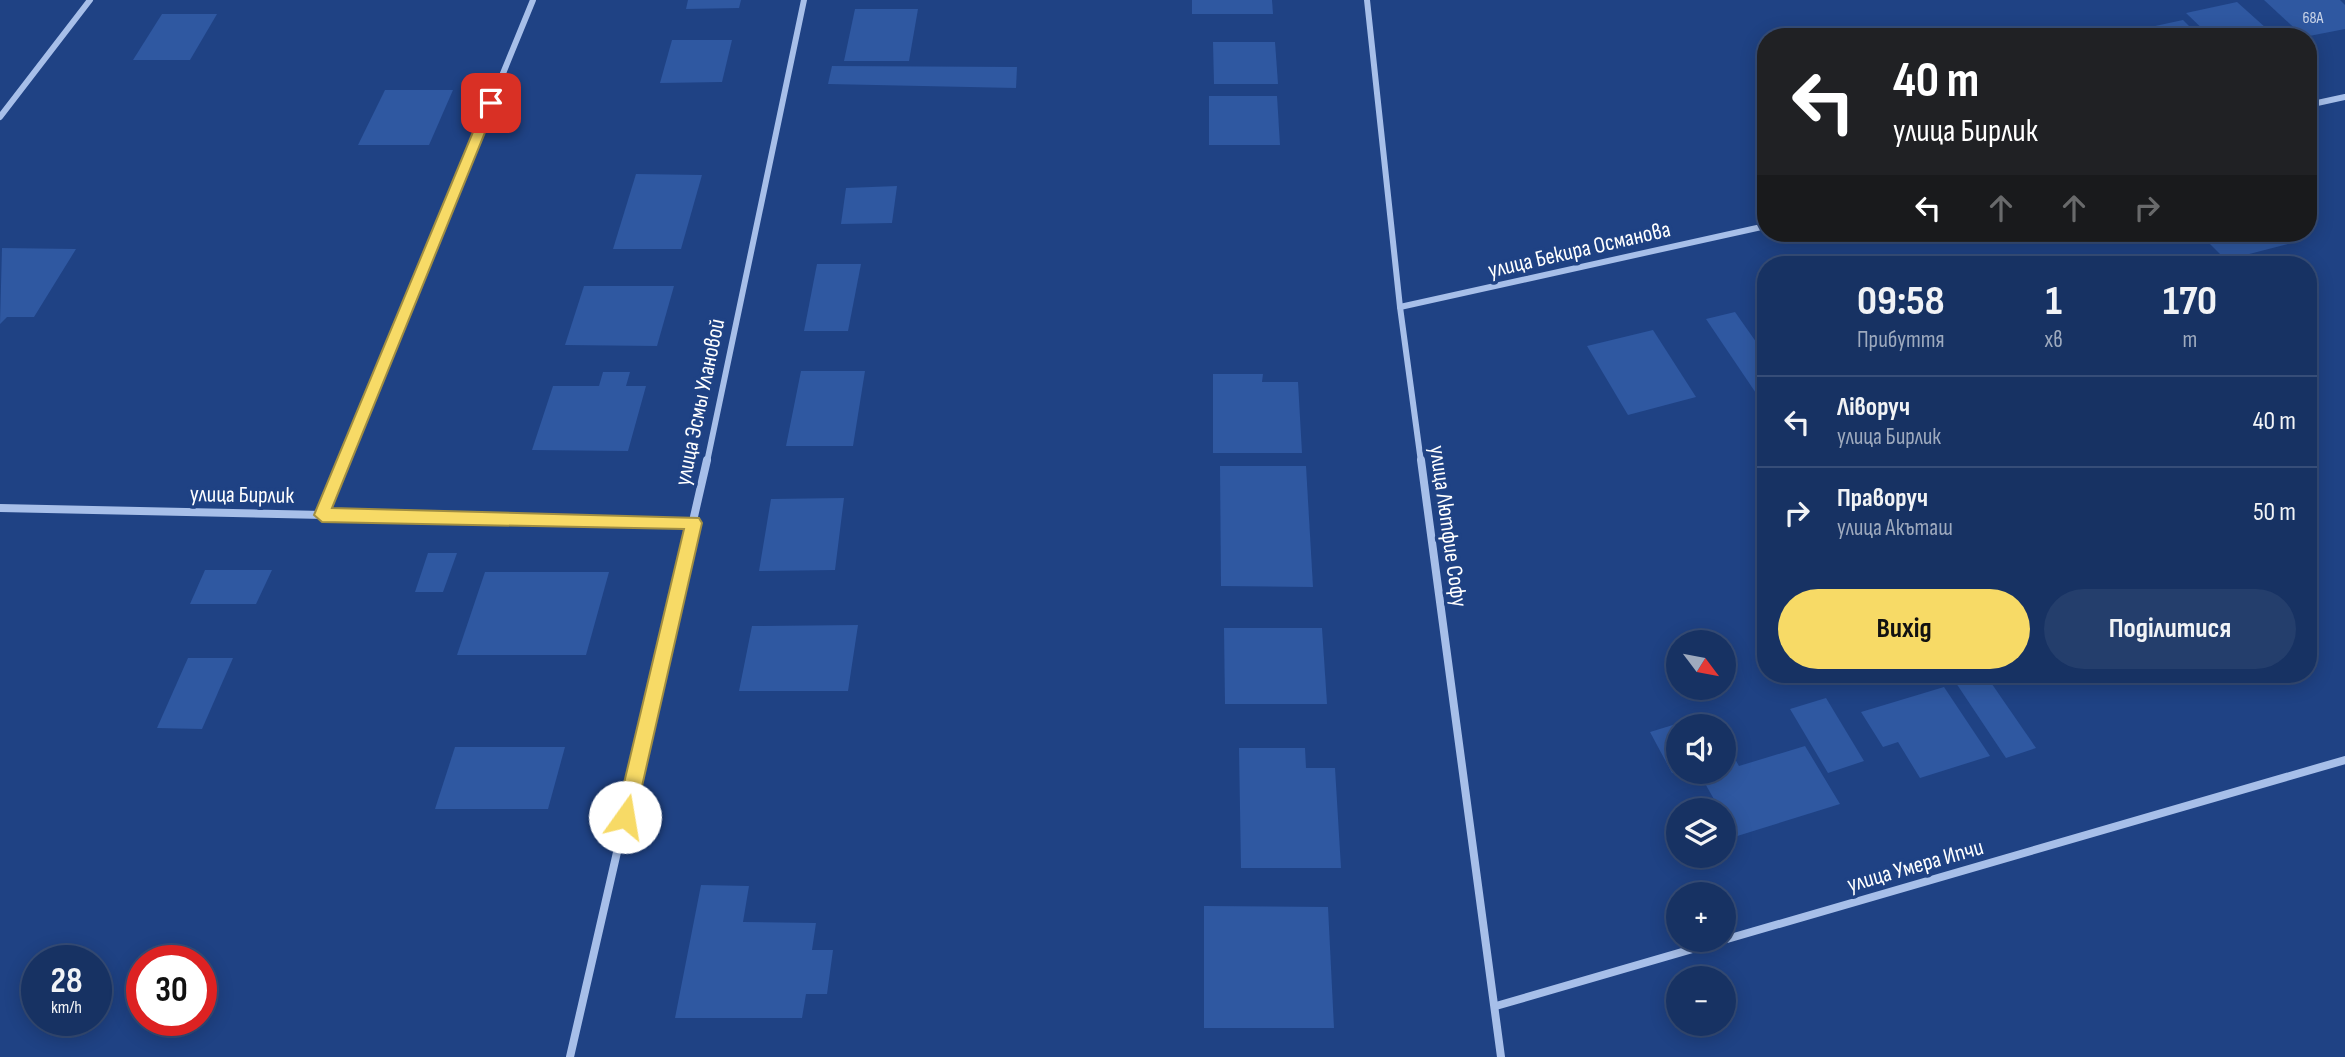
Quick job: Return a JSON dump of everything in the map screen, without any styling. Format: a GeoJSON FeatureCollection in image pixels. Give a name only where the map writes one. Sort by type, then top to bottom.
{"type":"FeatureCollection","features":[{"type":"Feature","properties":{"kind":"street"},"geometry":{"type":"LineString","coordinates":[[0,117],[90,0]]}},
{"type":"Feature","properties":{"kind":"street"},"geometry":{"type":"LineString","coordinates":[[322,515],[533,0]]}},
{"type":"Feature","properties":{"kind":"street","name":"улица Эсмы Улановой"},"geometry":{"type":"LineString","coordinates":[[570,1057],[694,523],[804,0]]}},
{"type":"Feature","properties":{"kind":"street","name":"улица Лютфие Софу"},"geometry":{"type":"LineString","coordinates":[[1367,0],[1400,307],[1501,1057]]}},
{"type":"Feature","properties":{"kind":"street"},"geometry":{"type":"LineString","coordinates":[[2317,103],[2345,97]]}},
{"type":"Feature","properties":{"kind":"street","name":"улица Бекира Османова"},"geometry":{"type":"LineString","coordinates":[[1400,307],[1757,228]]}},
{"type":"Feature","properties":{"kind":"street","name":"улица Бирлик"},"geometry":{"type":"LineString","coordinates":[[0,508],[694,523]]}},
{"type":"Feature","properties":{"kind":"street","name":"улица Умера Ипчи"},"geometry":{"type":"LineString","coordinates":[[1496,1006],[2345,760]]}},
{"type":"Feature","properties":{"kind":"building"},"geometry":{"type":"Polygon","coordinates":[[[688,0],[741,0],[739,8],[686,9],[688,0]]]}},
{"type":"Feature","properties":{"kind":"building"},"geometry":{"type":"Polygon","coordinates":[[[1192,0],[1272,0],[1273,14],[1192,14],[1192,0]]]}},
{"type":"Feature","properties":{"kind":"building"},"geometry":{"type":"Polygon","coordinates":[[[2264,0],[2340,0],[2345,5],[2345,29],[2317,34],[2317,28],[2294,28],[2264,0]]]}},
{"type":"Feature","properties":{"kind":"building"},"geometry":{"type":"Polygon","coordinates":[[[2237,2],[2266,28],[2202,28],[2186,13],[2237,2]]]}},
{"type":"Feature","properties":{"kind":"building"},"geometry":{"type":"Polygon","coordinates":[[[855,9],[918,9],[909,61],[844,61],[855,9]]]}},
{"type":"Feature","properties":{"kind":"building"},"geometry":{"type":"Polygon","coordinates":[[[162,14],[217,14],[190,60],[133,60],[162,14]]]}},
{"type":"Feature","properties":{"kind":"building"},"geometry":{"type":"Polygon","coordinates":[[[2183,20],[2191,28],[2146,28],[2183,20]]]}},
{"type":"Feature","properties":{"kind":"building"},"geometry":{"type":"Polygon","coordinates":[[[672,40],[732,40],[722,82],[660,83],[672,40]]]}},
{"type":"Feature","properties":{"kind":"building"},"geometry":{"type":"Polygon","coordinates":[[[1213,42],[1275,42],[1278,84],[1214,84],[1213,42]]]}},
{"type":"Feature","properties":{"kind":"building"},"geometry":{"type":"Polygon","coordinates":[[[832,66],[1017,67],[1016,88],[828,84],[832,66]]]}},
{"type":"Feature","properties":{"kind":"building"},"geometry":{"type":"Polygon","coordinates":[[[385,90],[453,90],[429,145],[358,145],[385,90]]]}},
{"type":"Feature","properties":{"kind":"building"},"geometry":{"type":"Polygon","coordinates":[[[1209,96],[1277,96],[1280,145],[1209,145],[1209,96]]]}},
{"type":"Feature","properties":{"kind":"building"},"geometry":{"type":"Polygon","coordinates":[[[636,174],[702,175],[681,249],[613,249],[636,174]]]}},
{"type":"Feature","properties":{"kind":"building"},"geometry":{"type":"Polygon","coordinates":[[[897,186],[892,223],[841,224],[846,188],[897,186]]]}},
{"type":"Feature","properties":{"kind":"building"},"geometry":{"type":"Polygon","coordinates":[[[2208,242],[2296,242],[2242,256],[2222,256],[2208,242]]]}},
{"type":"Feature","properties":{"kind":"building"},"geometry":{"type":"Polygon","coordinates":[[[2,248],[76,249],[34,317],[7,317],[0,324],[2,248]]]}},
{"type":"Feature","properties":{"kind":"building"},"geometry":{"type":"Polygon","coordinates":[[[817,264],[861,264],[848,331],[804,331],[817,264]]]}},
{"type":"Feature","properties":{"kind":"building"},"geometry":{"type":"Polygon","coordinates":[[[584,286],[674,286],[657,346],[565,345],[584,286]]]}},
{"type":"Feature","properties":{"kind":"building"},"geometry":{"type":"Polygon","coordinates":[[[1735,312],[1757,343],[1757,395],[1706,319],[1735,312]]]}},
{"type":"Feature","properties":{"kind":"building"},"geometry":{"type":"Polygon","coordinates":[[[1653,330],[1696,397],[1628,415],[1587,346],[1653,330]]]}},
{"type":"Feature","properties":{"kind":"building"},"geometry":{"type":"Polygon","coordinates":[[[801,371],[865,371],[853,446],[786,446],[801,371]]]}},
{"type":"Feature","properties":{"kind":"building"},"geometry":{"type":"Polygon","coordinates":[[[603,372],[630,372],[626,386],[646,386],[628,451],[532,450],[553,386],[599,386],[603,372]]]}},
{"type":"Feature","properties":{"kind":"building"},"geometry":{"type":"Polygon","coordinates":[[[1213,374],[1263,374],[1262,382],[1298,382],[1302,453],[1213,453],[1213,374]]]}},
{"type":"Feature","properties":{"kind":"building"},"geometry":{"type":"Polygon","coordinates":[[[1220,466],[1306,466],[1313,587],[1221,586],[1220,466]]]}},
{"type":"Feature","properties":{"kind":"building"},"geometry":{"type":"Polygon","coordinates":[[[844,498],[835,570],[759,571],[771,499],[844,498]]]}},
{"type":"Feature","properties":{"kind":"building"},"geometry":{"type":"Polygon","coordinates":[[[428,553],[457,553],[443,592],[415,592],[428,553]]]}},
{"type":"Feature","properties":{"kind":"building"},"geometry":{"type":"Polygon","coordinates":[[[205,570],[272,570],[256,604],[190,604],[205,570]]]}},
{"type":"Feature","properties":{"kind":"building"},"geometry":{"type":"Polygon","coordinates":[[[485,572],[609,572],[586,655],[457,655],[485,572]]]}},
{"type":"Feature","properties":{"kind":"building"},"geometry":{"type":"Polygon","coordinates":[[[858,625],[848,691],[739,691],[752,626],[858,625]]]}},
{"type":"Feature","properties":{"kind":"building"},"geometry":{"type":"Polygon","coordinates":[[[1224,628],[1322,628],[1327,704],[1225,704],[1224,628]]]}},
{"type":"Feature","properties":{"kind":"building"},"geometry":{"type":"Polygon","coordinates":[[[188,658],[233,658],[202,729],[157,728],[188,658]]]}},
{"type":"Feature","properties":{"kind":"building"},"geometry":{"type":"Polygon","coordinates":[[[1956,683],[1991,683],[2036,748],[2006,758],[1956,683]]]}},
{"type":"Feature","properties":{"kind":"building"},"geometry":{"type":"Polygon","coordinates":[[[1944,687],[1990,756],[1920,778],[1898,742],[1883,747],[1861,712],[1944,687]]]}},
{"type":"Feature","properties":{"kind":"building"},"geometry":{"type":"Polygon","coordinates":[[[1826,698],[1864,761],[1828,773],[1790,709],[1826,698]]]}},
{"type":"Feature","properties":{"kind":"building"},"geometry":{"type":"Polygon","coordinates":[[[1666,727],[1666,762],[1650,732],[1666,727]]]}},
{"type":"Feature","properties":{"kind":"building"},"geometry":{"type":"Polygon","coordinates":[[[1805,746],[1840,804],[1736,836],[1736,798],[1713,798],[1705,784],[1736,784],[1736,761],[1739,766],[1805,746]]]}},
{"type":"Feature","properties":{"kind":"building"},"geometry":{"type":"Polygon","coordinates":[[[455,747],[565,747],[548,809],[435,809],[455,747]]]}},
{"type":"Feature","properties":{"kind":"building"},"geometry":{"type":"Polygon","coordinates":[[[1239,748],[1305,748],[1306,768],[1335,768],[1341,868],[1241,868],[1239,748]]]}},
{"type":"Feature","properties":{"kind":"building"},"geometry":{"type":"Polygon","coordinates":[[[701,885],[749,886],[743,922],[816,923],[812,950],[833,950],[827,994],[806,994],[802,1018],[675,1018],[701,885]]]}},
{"type":"Feature","properties":{"kind":"building"},"geometry":{"type":"Polygon","coordinates":[[[1204,906],[1328,907],[1334,1028],[1204,1028],[1204,906]]]}},
{"type":"Feature","properties":{"kind":"route"},"geometry":{"type":"LineString","coordinates":[[491,103],[322,515],[694,523],[625,817]]}}]}
